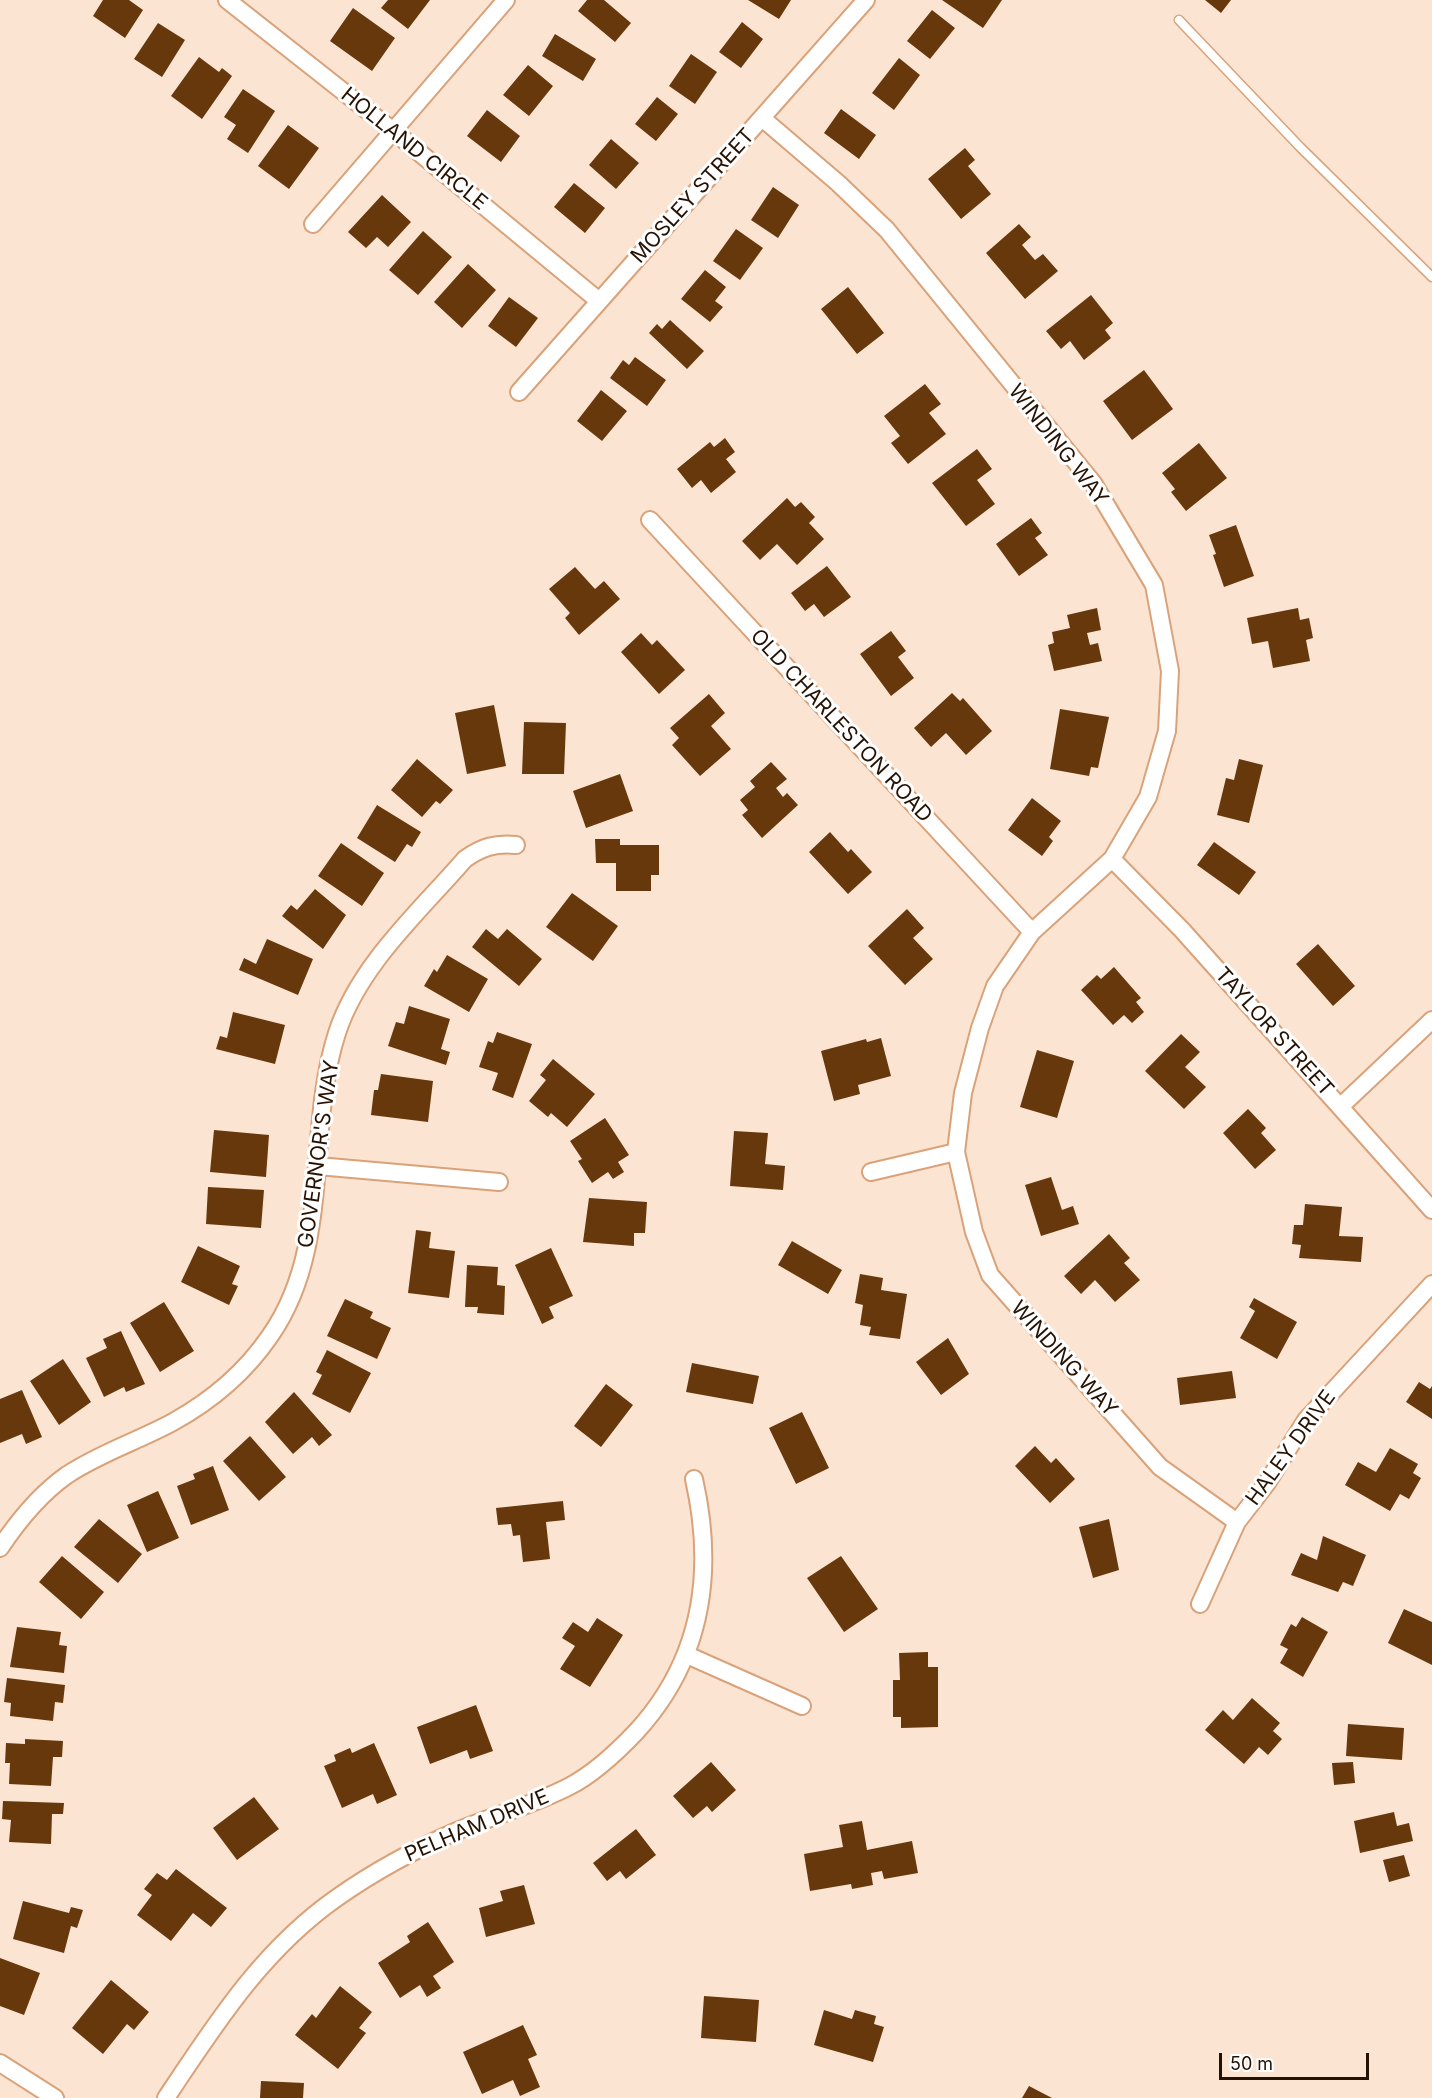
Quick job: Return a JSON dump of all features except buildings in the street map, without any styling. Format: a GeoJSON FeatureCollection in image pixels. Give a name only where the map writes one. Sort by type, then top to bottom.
{"type":"FeatureCollection","features":[{"type":"Feature","properties":{"kind":"street","name":"HOLLAND CIRCLE"},"geometry":{"type":"LineString","coordinates":[[227,0],[392,130],[599,301]]}},
{"type":"Feature","properties":{"kind":"street"},"geometry":{"type":"LineString","coordinates":[[313,224],[506,0]]}},
{"type":"Feature","properties":{"kind":"street","name":"MOSLEY STREET"},"geometry":{"type":"LineString","coordinates":[[519,392],[866,0]]}},
{"type":"Feature","properties":{"kind":"street","name":"WINDING WAY"},"geometry":{"type":"LineString","coordinates":[[762,118],[838,183],[887,230],[1093,483],[1154,585],[1170,670],[1167,731],[1148,797],[1112,859],[1032,932],[995,986],[980,1028],[963,1093],[956,1152],[974,1232],[990,1275],[1160,1467],[1237,1522]]}},
{"type":"Feature","properties":{"kind":"street","name":"OLD CHARLESTON ROAD"},"geometry":{"type":"LineString","coordinates":[[650,520],[1032,932]]}},
{"type":"Feature","properties":{"kind":"street","name":"GOVERNOR'S WAY"},"geometry":{"type":"LineString","coordinates":[[0,1548],[33,1505],[67,1475],[172,1423],[203,1403],[232,1380],[258,1352],[282,1316],[300,1276],[314,1212],[328,1065],[338,1031],[367,975],[465,859],[482,848],[500,844],[516,845]]}},
{"type":"Feature","properties":{"kind":"street","name":"TAYLOR STREET"},"geometry":{"type":"LineString","coordinates":[[1112,859],[1182,930],[1432,1210]]}},
{"type":"Feature","properties":{"kind":"street"},"geometry":{"type":"LineString","coordinates":[[1341,1106],[1432,1020]]}},
{"type":"Feature","properties":{"kind":"street"},"geometry":{"type":"LineString","coordinates":[[871,1172],[956,1152]]}},
{"type":"Feature","properties":{"kind":"street"},"geometry":{"type":"LineString","coordinates":[[318,1166],[499,1182]]}},
{"type":"Feature","properties":{"kind":"street","name":"HALEY DRIVE"},"geometry":{"type":"LineString","coordinates":[[1200,1604],[1237,1522],[1267,1483],[1306,1420],[1432,1284]]}},
{"type":"Feature","properties":{"kind":"street","name":"PELHAM DRIVE"},"geometry":{"type":"LineString","coordinates":[[166,2098],[228,2004],[260,1965],[296,1929],[338,1897],[411,1853],[458,1831],[541,1801],[590,1774],[622,1747],[654,1712],[673,1684],[687,1655],[697,1622],[704,1541],[694,1479]]}},
{"type":"Feature","properties":{"kind":"street"},"geometry":{"type":"LineString","coordinates":[[687,1655],[802,1706]]}},
{"type":"Feature","properties":{"kind":"street"},"geometry":{"type":"LineString","coordinates":[[0,2063],[55,2098]]}},
{"type":"Feature","properties":{"kind":"lane"},"geometry":{"type":"LineString","coordinates":[[1179,20],[1292,139],[1432,277]]}}]}
